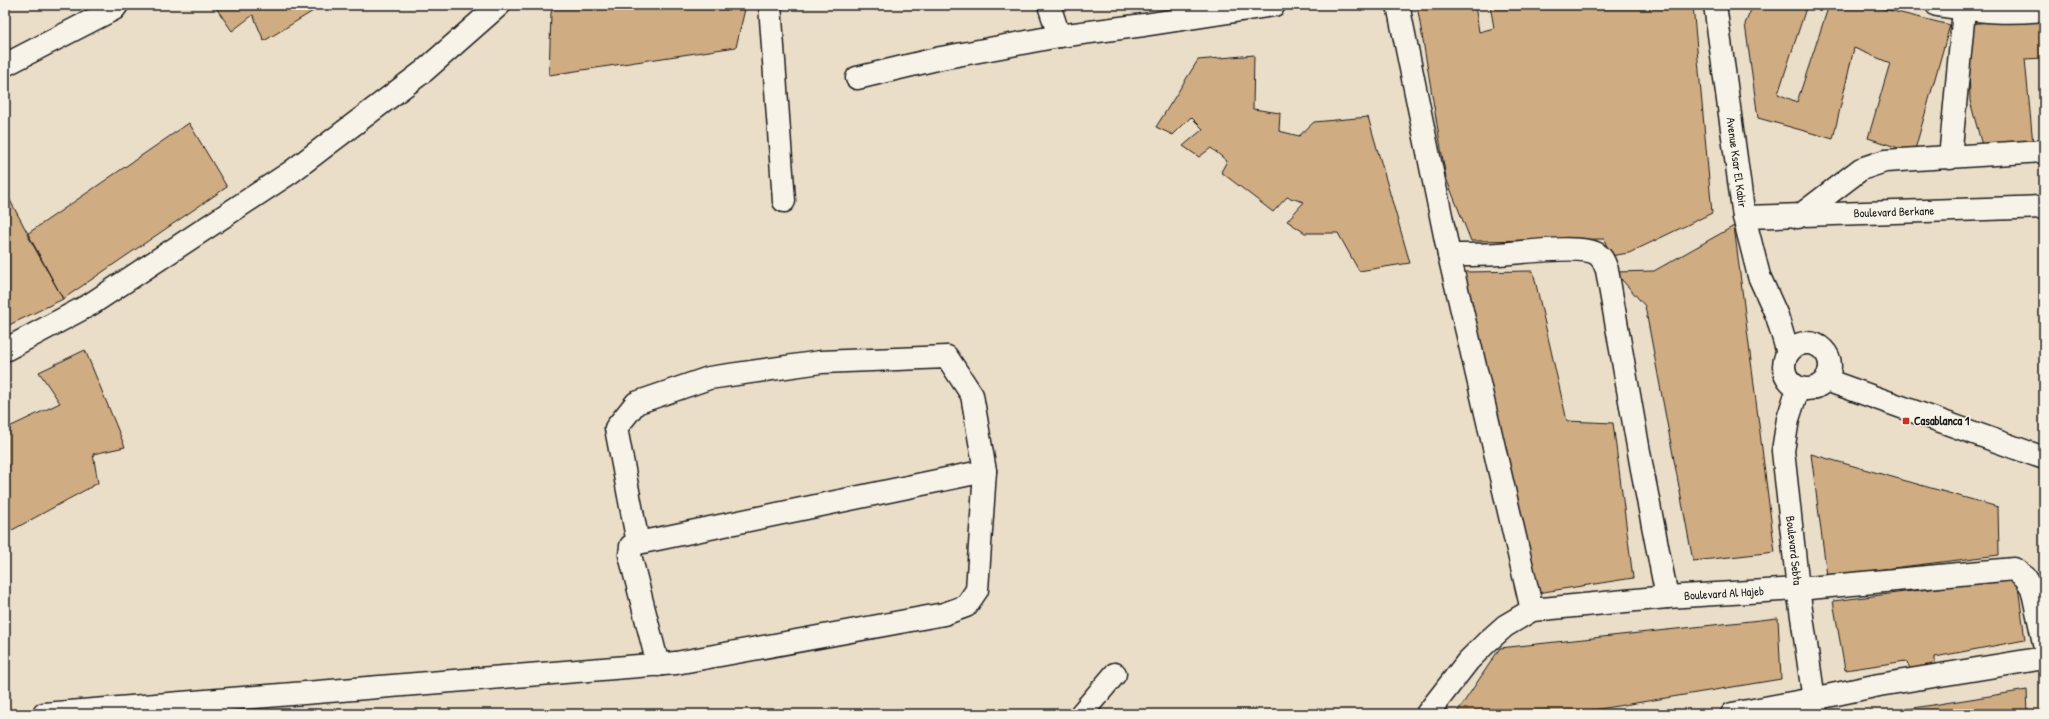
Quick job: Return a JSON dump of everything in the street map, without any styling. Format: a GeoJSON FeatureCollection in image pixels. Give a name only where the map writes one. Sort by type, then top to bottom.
{"type":"FeatureCollection","features":[{"type":"Feature","properties":{"kind":"street"},"geometry":{"type":"LineString","coordinates":[[5,65],[114,9],[117,5]]}},
{"type":"Feature","properties":{"kind":"street"},"geometry":{"type":"LineString","coordinates":[[5,350],[91,304],[291,172],[424,72],[499,5]]}},
{"type":"Feature","properties":{"kind":"street"},"geometry":{"type":"LineString","coordinates":[[770,5],[784,201]]}},
{"type":"Feature","properties":{"kind":"street"},"geometry":{"type":"LineString","coordinates":[[1049,5],[1059,36]]}},
{"type":"Feature","properties":{"kind":"street"},"geometry":{"type":"LineString","coordinates":[[857,78],[941,58],[1059,36],[1144,25],[1274,5]]}},
{"type":"Feature","properties":{"kind":"street"},"geometry":{"type":"LineString","coordinates":[[1398,5],[1449,255],[1532,610]]}},
{"type":"Feature","properties":{"kind":"street","name":"Avenue Ksar El Kabir"},"geometry":{"type":"LineString","coordinates":[[1715,5],[1744,218],[1759,276],[1777,316],[1797,348]]}},
{"type":"Feature","properties":{"kind":"street"},"geometry":{"type":"LineString","coordinates":[[1937,5],[1964,10],[2044,10]]}},
{"type":"Feature","properties":{"kind":"street"},"geometry":{"type":"LineString","coordinates":[[1950,158],[1964,10]]}},
{"type":"Feature","properties":{"kind":"street"},"geometry":{"type":"LineString","coordinates":[[1798,216],[1861,169],[1885,161],[2044,151]]}},
{"type":"Feature","properties":{"kind":"street","name":"Boulevard Berkane"},"geometry":{"type":"LineString","coordinates":[[1744,218],[2044,207]]}},
{"type":"Feature","properties":{"kind":"street"},"geometry":{"type":"LineString","coordinates":[[1449,255],[1500,254],[1545,250],[1582,250],[1596,253],[1603,260],[1607,270],[1641,461],[1668,597]]}},
{"type":"Feature","properties":{"kind":"street"},"geometry":{"type":"LineString","coordinates":[[1816,345],[1825,351],[1829,360],[1830,370],[1826,380],[1818,387],[1808,390],[1798,388],[1790,382],[1785,373],[1784,362],[1797,348],[1816,345]]}},
{"type":"Feature","properties":{"kind":"street"},"geometry":{"type":"LineString","coordinates":[[44,714],[676,664],[944,614],[966,606],[977,590],[985,471],[972,396],[947,357],[821,362],[708,378],[636,403],[616,428],[638,543]]}},
{"type":"Feature","properties":{"kind":"street"},"geometry":{"type":"LineString","coordinates":[[1826,380],[2044,458]]}},
{"type":"Feature","properties":{"kind":"street","name":"Boulevard Sebta"},"geometry":{"type":"LineString","coordinates":[[1798,388],[1788,419],[1783,451],[1798,589],[1814,707]]}},
{"type":"Feature","properties":{"kind":"street"},"geometry":{"type":"LineString","coordinates":[[658,665],[630,555],[631,546],[638,543],[985,471]]}},
{"type":"Feature","properties":{"kind":"street","name":"Boulevard Al Hajeb"},"geometry":{"type":"LineString","coordinates":[[1427,714],[1468,662],[1487,642],[1505,626],[1532,610],[1668,597],[1798,589],[2014,569],[2025,577],[2032,588],[2044,642]]}},
{"type":"Feature","properties":{"kind":"street"},"geometry":{"type":"LineString","coordinates":[[1732,714],[1814,707],[1879,685],[2044,658]]}},
{"type":"Feature","properties":{"kind":"street"},"geometry":{"type":"LineString","coordinates":[[1080,714],[1115,674]]}},
{"type":"Feature","properties":{"kind":"building"},"geometry":{"type":"Polygon","coordinates":[[[214,5],[323,5],[264,41],[253,15],[232,31],[214,5]]]}},
{"type":"Feature","properties":{"kind":"building"},"geometry":{"type":"Polygon","coordinates":[[[554,5],[746,5],[736,47],[549,75],[551,13],[554,5]]]}},
{"type":"Feature","properties":{"kind":"building"},"geometry":{"type":"Polygon","coordinates":[[[1417,5],[1475,5],[1479,32],[1494,28],[1490,5],[1693,5],[1712,213],[1629,253],[1610,256],[1604,239],[1471,241],[1446,178],[1417,5]]]}},
{"type":"Feature","properties":{"kind":"building"},"geometry":{"type":"Polygon","coordinates":[[[1753,5],[1807,5],[1778,94],[1797,102],[1829,5],[1868,5],[1950,25],[1914,153],[1868,138],[1890,63],[1854,48],[1833,139],[1758,118],[1745,24],[1753,5]]]}},
{"type":"Feature","properties":{"kind":"building"},"geometry":{"type":"Polygon","coordinates":[[[2044,17],[2044,58],[2025,59],[2033,144],[1984,153],[1970,101],[1968,24],[2044,17]]]}},
{"type":"Feature","properties":{"kind":"building"},"geometry":{"type":"Polygon","coordinates":[[[1254,55],[1253,109],[1280,113],[1279,131],[1299,136],[1314,122],[1368,117],[1410,263],[1359,271],[1338,233],[1305,233],[1287,221],[1304,202],[1287,197],[1273,212],[1221,172],[1227,161],[1211,148],[1199,157],[1183,146],[1203,129],[1191,117],[1173,135],[1156,127],[1198,60],[1254,55]]]}},
{"type":"Feature","properties":{"kind":"building"},"geometry":{"type":"Polygon","coordinates":[[[189,123],[227,187],[63,299],[27,234],[189,123]]]}},
{"type":"Feature","properties":{"kind":"building"},"geometry":{"type":"Polygon","coordinates":[[[5,191],[63,299],[5,327],[5,191]]]}},
{"type":"Feature","properties":{"kind":"building"},"geometry":{"type":"Polygon","coordinates":[[[1734,226],[1775,552],[1693,561],[1645,306],[1615,272],[1654,271],[1734,226]]]}},
{"type":"Feature","properties":{"kind":"building"},"geometry":{"type":"Polygon","coordinates":[[[1533,271],[1567,421],[1613,423],[1633,578],[1537,593],[1464,272],[1533,271]]]}},
{"type":"Feature","properties":{"kind":"building"},"geometry":{"type":"Polygon","coordinates":[[[85,350],[125,447],[93,454],[98,483],[5,534],[5,429],[60,403],[39,372],[85,350]]]}},
{"type":"Feature","properties":{"kind":"building"},"geometry":{"type":"Polygon","coordinates":[[[1811,454],[1998,507],[1999,555],[1827,576],[1811,454]]]}},
{"type":"Feature","properties":{"kind":"building"},"geometry":{"type":"Polygon","coordinates":[[[2017,578],[2025,640],[1935,657],[1935,669],[1913,673],[1906,661],[1845,670],[1833,601],[2017,578]]]}},
{"type":"Feature","properties":{"kind":"building"},"geometry":{"type":"Polygon","coordinates":[[[1778,618],[1781,679],[1569,714],[1456,714],[1500,648],[1778,618]]]}},
{"type":"Feature","properties":{"kind":"building"},"geometry":{"type":"Polygon","coordinates":[[[2027,690],[2028,714],[1876,714],[2027,690]]]}},
{"type":"Feature","properties":{"kind":"place","name":"Casablanca 1"},"geometry":{"type":"Point","coordinates":[1906,421]}}]}
